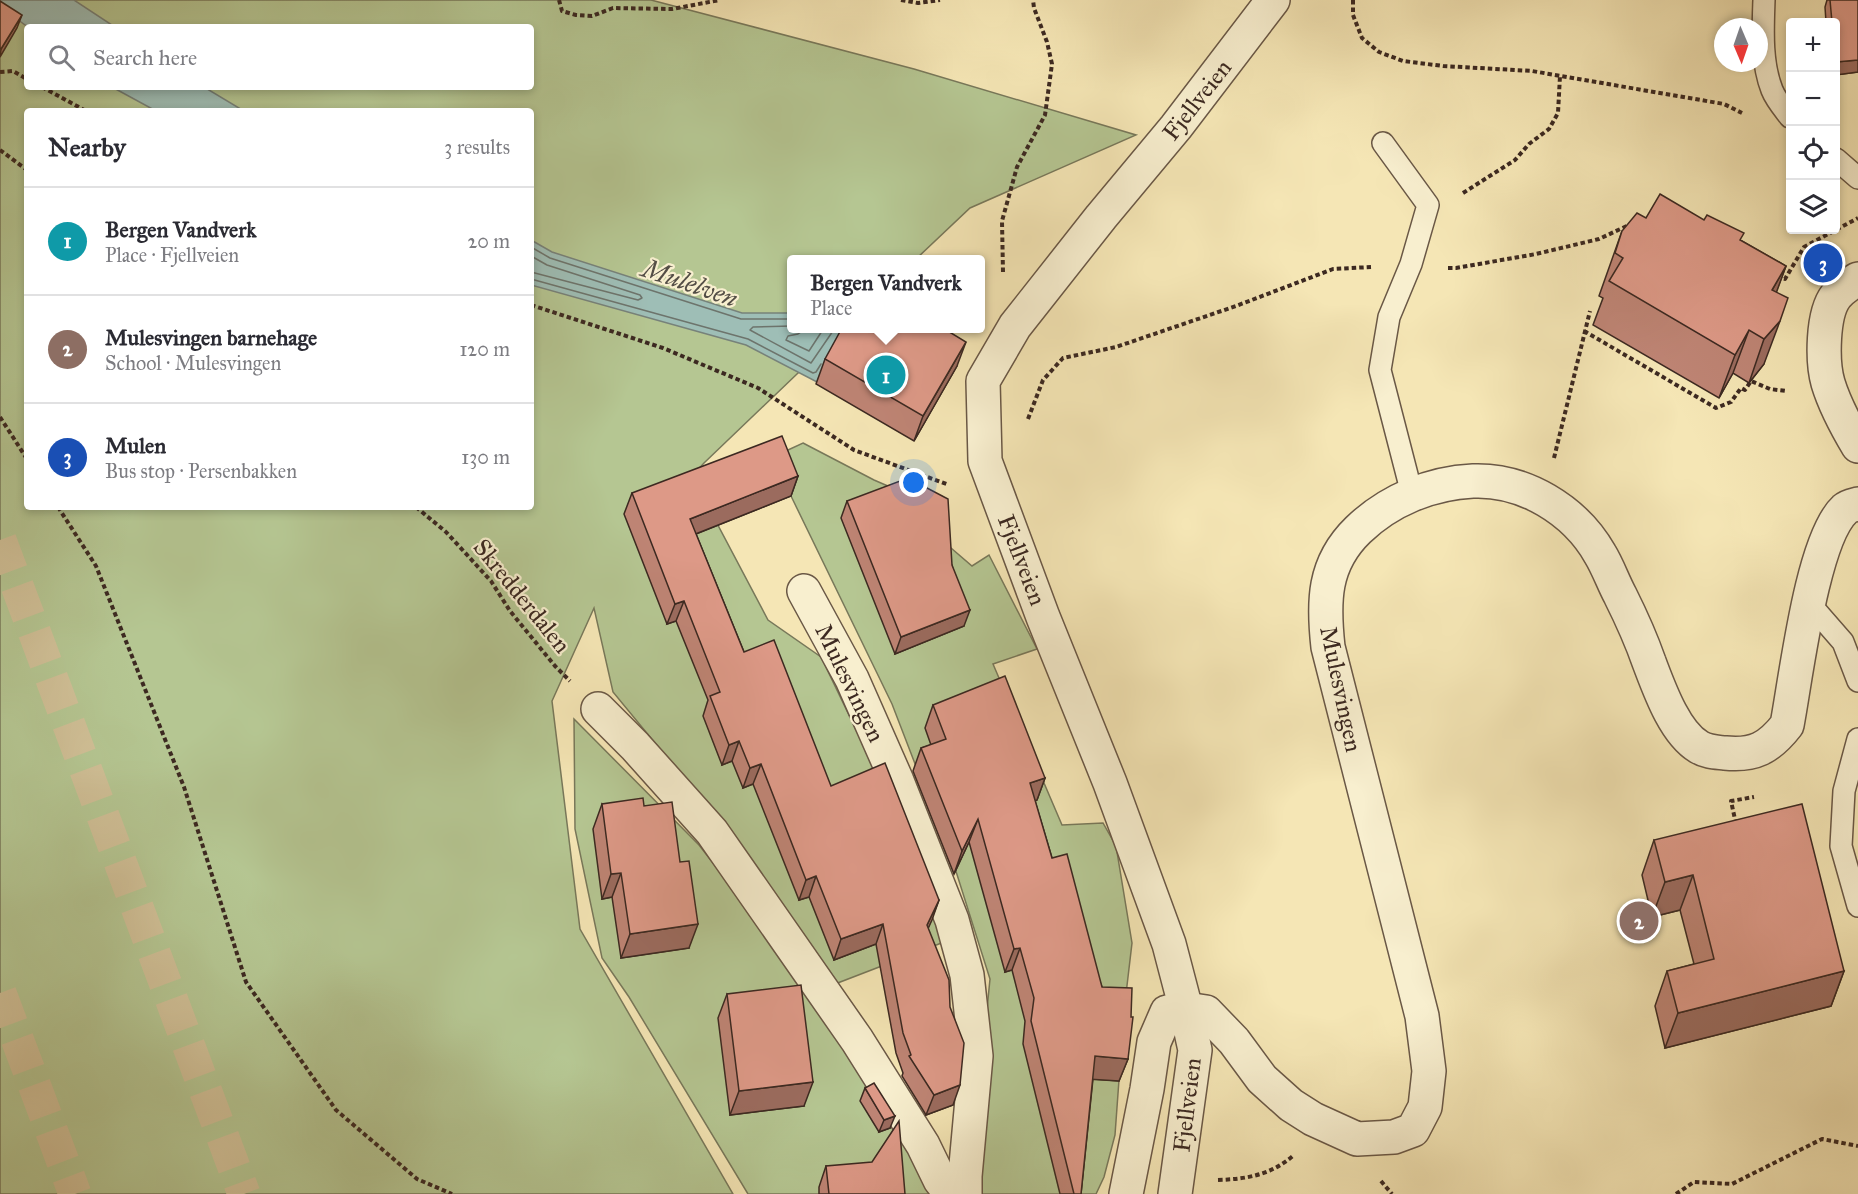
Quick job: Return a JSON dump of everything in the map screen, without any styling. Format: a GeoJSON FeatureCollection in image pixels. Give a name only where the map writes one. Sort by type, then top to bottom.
{"type":"FeatureCollection","features":[{"type":"Feature","properties":{"kind":"street","name":"Fjellveien"},"geometry":{"type":"LineString","coordinates":[[1177,1184],[1195,1050],[1186,1009],[1168,944],[1110,783],[985,461],[983,381],[1015,326],[1176,127],[1273,0]]}},
{"type":"Feature","properties":{"kind":"street"},"geometry":{"type":"LineString","coordinates":[[1858,279],[1835,297],[1827,316],[1824,347],[1827,381],[1841,418],[1858,447]]}},
{"type":"Feature","properties":{"kind":"street","name":"Mulesvingen"},"geometry":{"type":"LineString","coordinates":[[1186,1009],[1206,1012],[1234,1041],[1263,1079],[1291,1105],[1313,1119],[1357,1139],[1394,1137],[1413,1130],[1425,1107],[1429,1071],[1422,1016],[1328,648],[1324,603],[1329,579],[1336,560],[1348,540],[1369,519],[1427,488],[1468,481],[1490,481],[1512,485],[1544,500],[1577,524],[1600,553],[1639,636],[1669,712],[1697,746],[1708,751],[1742,755],[1764,748],[1787,725],[1809,603],[1828,535],[1846,507],[1858,504]]}},
{"type":"Feature","properties":{"kind":"street","name":"Mulesvingen"},"geometry":{"type":"LineString","coordinates":[[804,591],[852,679],[897,781],[952,920],[967,975],[976,1056],[965,1194]]}},
{"type":"Feature","properties":{"kind":"street"},"geometry":{"type":"LineString","coordinates":[[598,709],[635,746],[712,832],[874,1065],[923,1145],[940,1180],[951,1194]]}},
{"type":"Feature","properties":{"kind":"street"},"geometry":{"type":"LineString","coordinates":[[1126,1194],[1154,1042],[1167,1012],[1186,1009]]}},
{"type":"Feature","properties":{"kind":"lane"},"geometry":{"type":"LineString","coordinates":[[1764,0],[1763,27],[1767,73],[1772,91],[1786,110]]}},
{"type":"Feature","properties":{"kind":"lane"},"geometry":{"type":"LineString","coordinates":[[1383,143],[1428,205],[1411,264],[1389,317],[1380,370],[1412,494]]}},
{"type":"Feature","properties":{"kind":"lane"},"geometry":{"type":"LineString","coordinates":[[1840,162],[1858,178]]}},
{"type":"Feature","properties":{"kind":"lane"},"geometry":{"type":"LineString","coordinates":[[1809,603],[1843,642],[1858,681]]}},
{"type":"Feature","properties":{"kind":"lane"},"geometry":{"type":"LineString","coordinates":[[1858,739],[1844,791],[1841,846],[1858,906]]}},
{"type":"Feature","properties":{"kind":"path"},"geometry":{"type":"LineString","coordinates":[[559,0],[562,11],[592,16],[613,8],[672,9],[720,0]]}},
{"type":"Feature","properties":{"kind":"path"},"geometry":{"type":"LineString","coordinates":[[901,0],[918,3],[940,0]]}},
{"type":"Feature","properties":{"kind":"path"},"geometry":{"type":"LineString","coordinates":[[1015,326],[1001,265],[1002,221],[1017,167],[1045,115],[1052,64],[1033,0]]}},
{"type":"Feature","properties":{"kind":"path"},"geometry":{"type":"LineString","coordinates":[[1353,0],[1353,15],[1362,38],[1379,52],[1403,61],[1443,66],[1532,71],[1724,104],[1744,114]]}},
{"type":"Feature","properties":{"kind":"path"},"geometry":{"type":"LineString","coordinates":[[0,72],[13,71],[24,77]]}},
{"type":"Feature","properties":{"kind":"path"},"geometry":{"type":"LineString","coordinates":[[1422,228],[1433,212],[1515,160],[1529,144],[1550,129],[1558,112],[1560,76]]}},
{"type":"Feature","properties":{"kind":"path"},"geometry":{"type":"LineString","coordinates":[[48,90],[80,108]]}},
{"type":"Feature","properties":{"kind":"path"},"geometry":{"type":"LineString","coordinates":[[0,150],[24,168]]}},
{"type":"Feature","properties":{"kind":"path"},"geometry":{"type":"LineString","coordinates":[[1774,275],[1785,279],[1804,247],[1858,218]]}},
{"type":"Feature","properties":{"kind":"path"},"geometry":{"type":"LineString","coordinates":[[1027,424],[1043,380],[1063,358],[1116,347],[1236,306],[1333,269],[1411,264],[1456,268],[1536,254],[1599,239],[1639,220]]}},
{"type":"Feature","properties":{"kind":"path"},"geometry":{"type":"LineString","coordinates":[[534,306],[663,348],[737,379],[758,388],[854,450],[1000,503]]}},
{"type":"Feature","properties":{"kind":"path"},"geometry":{"type":"LineString","coordinates":[[1544,500],[1590,311]]}},
{"type":"Feature","properties":{"kind":"path"},"geometry":{"type":"LineString","coordinates":[[1584,331],[1716,408],[1731,402],[1741,388],[1745,390],[1751,381],[1770,389],[1793,392]]}},
{"type":"Feature","properties":{"kind":"path"},"geometry":{"type":"LineString","coordinates":[[0,417],[24,454]]}},
{"type":"Feature","properties":{"kind":"path"},"geometry":{"type":"LineString","coordinates":[[60,510],[96,566],[184,787],[246,982],[336,1110],[417,1179],[452,1194]]}},
{"type":"Feature","properties":{"kind":"path","name":"Skredderdalen"},"geometry":{"type":"LineString","coordinates":[[420,510],[446,532],[491,581],[510,611],[555,666],[598,709]]}},
{"type":"Feature","properties":{"kind":"path"},"geometry":{"type":"LineString","coordinates":[[1737,827],[1745,825]]}},
{"type":"Feature","properties":{"kind":"path"},"geometry":{"type":"LineString","coordinates":[[1177,1184],[1245,1179],[1267,1173],[1299,1151],[1306,1142],[1313,1119]]}},
{"type":"Feature","properties":{"kind":"path"},"geometry":{"type":"LineString","coordinates":[[1676,1194],[1694,1182],[1732,1184],[1822,1140],[1858,1146]]}},
{"type":"Feature","properties":{"kind":"green space"},"geometry":{"type":"Polygon","coordinates":[[[0,0],[651,0],[914,69],[1136,135],[970,208],[920,255],[787,255],[787,333],[840,333],[683,486],[702,495],[768,620],[821,657],[874,767],[944,942],[835,984],[739,845],[613,692],[594,608],[552,701],[580,929],[733,1194],[0,1194],[0,0]]]}},
{"type":"Feature","properties":{"kind":"green space"},"geometry":{"type":"Polygon","coordinates":[[[803,443],[874,480],[941,509],[944,542],[972,566],[989,555],[1037,649],[993,664],[1062,825],[1103,823],[1116,846],[1132,943],[1124,1011],[1115,1135],[1104,1177],[1096,1194],[982,1194],[980,1188],[985,1029],[990,979],[954,865],[892,704],[791,496],[775,456],[803,443]]]}},
{"type":"Feature","properties":{"kind":"green space"},"geometry":{"type":"Polygon","coordinates":[[[574,719],[699,845],[794,967],[935,1194],[748,1194],[629,997],[602,958],[575,829],[574,719]]]}},
{"type":"Feature","properties":{"kind":"water"},"geometry":{"type":"Polygon","coordinates":[[[0,0],[74,0],[110,24],[24,24],[0,7],[0,0]]]}},
{"type":"Feature","properties":{"kind":"water"},"geometry":{"type":"Polygon","coordinates":[[[118,90],[209,90],[239,108],[150,108],[118,90]]]}},
{"type":"Feature","properties":{"kind":"water"},"geometry":{"type":"Polygon","coordinates":[[[534,242],[552,252],[742,313],[787,313],[787,333],[848,333],[817,382],[746,345],[534,286],[534,242]]]}},
{"type":"Feature","properties":{"kind":"building"},"geometry":{"type":"Polygon","coordinates":[[[1830,0],[1858,0],[1858,60],[1840,62],[1840,18],[1832,18],[1830,0]]]}},
{"type":"Feature","properties":{"kind":"building"},"geometry":{"type":"Polygon","coordinates":[[[0,1],[22,15],[1,49],[0,48],[0,1]]]}},
{"type":"Feature","properties":{"kind":"building"},"geometry":{"type":"Polygon","coordinates":[[[1660,194],[1704,220],[1707,215],[1744,233],[1740,240],[1786,266],[1772,290],[1788,298],[1780,321],[1764,339],[1749,330],[1735,355],[1609,281],[1623,258],[1615,253],[1622,231],[1637,213],[1646,218],[1660,194]]]}},
{"type":"Feature","properties":{"kind":"building"},"geometry":{"type":"Polygon","coordinates":[[[839,333],[951,333],[966,342],[923,416],[825,359],[839,333]]]}},
{"type":"Feature","properties":{"kind":"building"},"geometry":{"type":"Polygon","coordinates":[[[782,436],[798,476],[690,519],[744,652],[774,640],[831,786],[885,763],[939,900],[927,925],[949,980],[950,1007],[964,1043],[960,1085],[934,1095],[909,1056],[911,1055],[903,1033],[883,924],[841,939],[816,876],[806,880],[761,764],[750,768],[739,741],[729,745],[710,696],[720,692],[684,601],[675,604],[632,493],[782,436]]]}},
{"type":"Feature","properties":{"kind":"building"},"geometry":{"type":"Polygon","coordinates":[[[908,478],[948,499],[952,565],[970,610],[901,637],[847,501],[908,478]]]}},
{"type":"Feature","properties":{"kind":"building"},"geometry":{"type":"Polygon","coordinates":[[[1005,676],[1045,778],[1030,783],[1052,858],[1067,854],[1102,987],[1132,988],[1131,1017],[1133,1017],[1128,1059],[1095,1056],[1081,1194],[1074,1194],[1031,1021],[1034,998],[1020,948],[1014,949],[978,819],[962,851],[921,748],[946,739],[933,705],[1005,676]]]}},
{"type":"Feature","properties":{"kind":"building"},"geometry":{"type":"Polygon","coordinates":[[[643,798],[644,806],[672,802],[680,862],[689,861],[698,924],[630,934],[621,873],[611,874],[602,804],[643,798]]]}},
{"type":"Feature","properties":{"kind":"building"},"geometry":{"type":"Polygon","coordinates":[[[1802,804],[1844,971],[1678,1013],[1667,971],[1714,959],[1693,875],[1665,882],[1654,840],[1802,804]]]}},
{"type":"Feature","properties":{"kind":"building"},"geometry":{"type":"Polygon","coordinates":[[[801,985],[813,1082],[739,1091],[727,994],[801,985]]]}},
{"type":"Feature","properties":{"kind":"building"},"geometry":{"type":"Polygon","coordinates":[[[874,1083],[895,1116],[884,1120],[865,1088],[874,1083]]]}},
{"type":"Feature","properties":{"kind":"building"},"geometry":{"type":"Polygon","coordinates":[[[899,1121],[905,1194],[829,1194],[826,1166],[872,1162],[899,1121]]]}},
{"type":"Feature","properties":{"kind":"tunnel"},"geometry":{"type":"LineString","coordinates":[[0,540],[244,1194]]}},
{"type":"Feature","properties":{"kind":"tunnel"},"geometry":{"type":"LineString","coordinates":[[0,993],[75,1194]]}},
{"type":"Feature","properties":{"kind":"place","name":"Mulen"},"geometry":{"type":"Point","coordinates":[1823,263]}},
{"type":"Feature","properties":{"kind":"place","name":"Bergen Vandverk"},"geometry":{"type":"Point","coordinates":[886,375]}},
{"type":"Feature","properties":{"kind":"place","name":"Mulesvingen barnehage"},"geometry":{"type":"Point","coordinates":[1639,921]}},
{"type":"Feature","properties":{"kind":"water label","name":"Mulelven"},"geometry":{"type":"Point","coordinates":[690,283]}}]}
